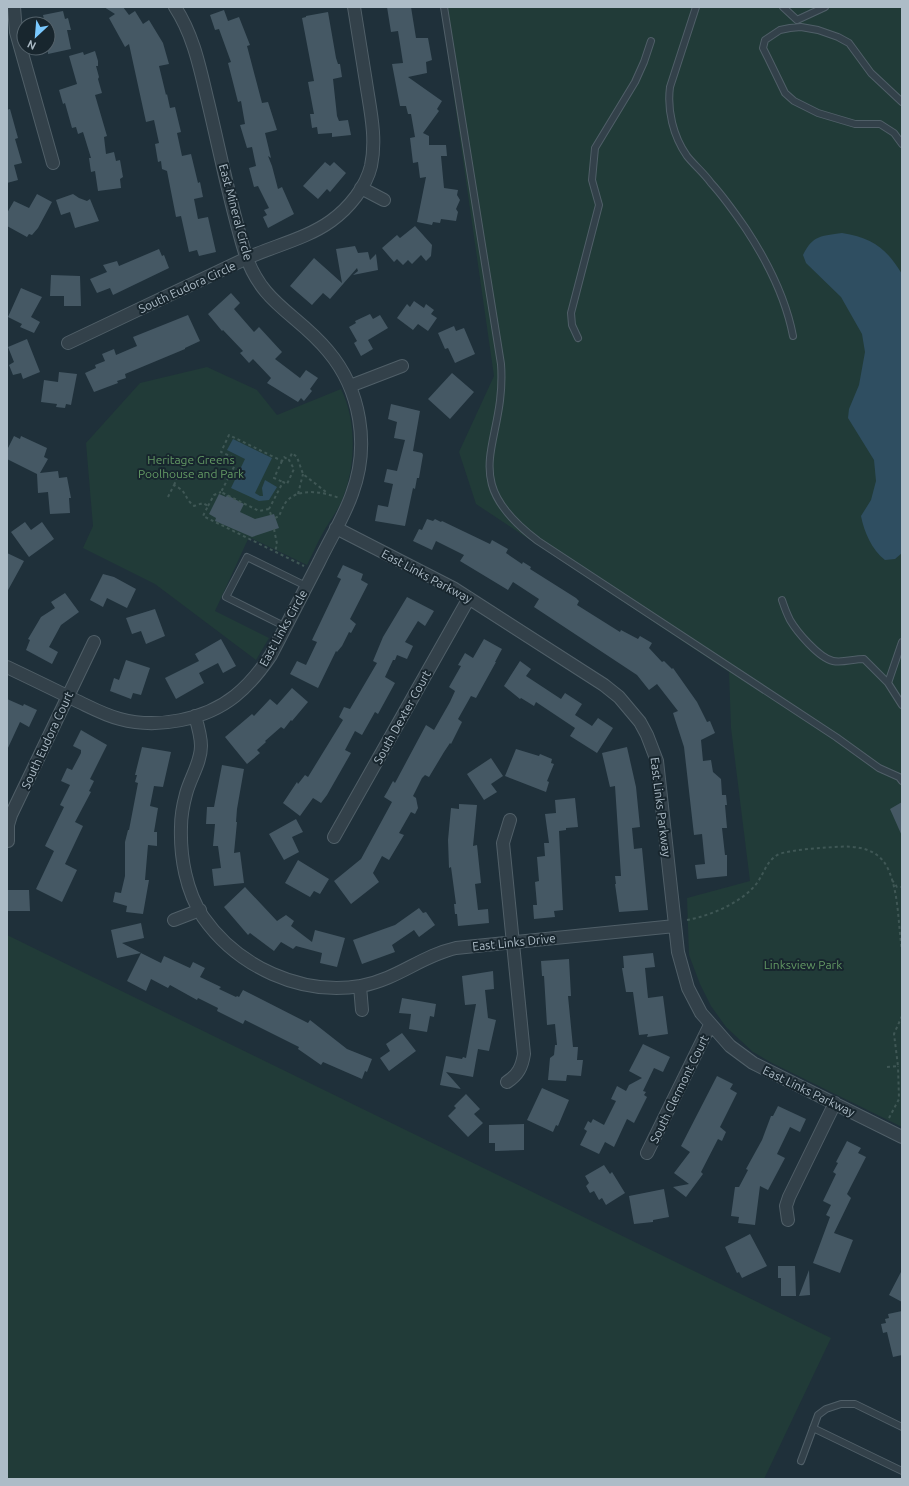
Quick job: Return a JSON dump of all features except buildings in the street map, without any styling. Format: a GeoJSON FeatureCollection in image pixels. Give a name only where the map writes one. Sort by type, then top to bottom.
{"type":"FeatureCollection","features":[{"type":"Feature","properties":{"kind":"street"},"geometry":{"type":"LineString","coordinates":[[14,7],[16,32],[53,163]]}},
{"type":"Feature","properties":{"kind":"street","name":"East Mineral Circle"},"geometry":{"type":"LineString","coordinates":[[175,7],[196,50],[236,223],[247,258],[264,291],[282,310],[322,343],[332,355],[350,386],[359,418],[361,433],[360,462],[349,502],[336,528]]}},
{"type":"Feature","properties":{"kind":"street","name":"South Eudora Circle"},"geometry":{"type":"LineString","coordinates":[[68,343],[247,258],[314,230],[330,222],[343,211],[361,188],[371,166],[373,143],[369,101],[354,7]]}},
{"type":"Feature","properties":{"kind":"street"},"geometry":{"type":"LineString","coordinates":[[361,188],[384,200]]}},
{"type":"Feature","properties":{"kind":"street"},"geometry":{"type":"LineString","coordinates":[[350,386],[402,366]]}},
{"type":"Feature","properties":{"kind":"street","name":"East Links Circle"},"geometry":{"type":"LineString","coordinates":[[7,667],[102,713],[128,721],[170,722],[204,714],[234,697],[253,679],[271,655],[336,528]]}},
{"type":"Feature","properties":{"kind":"street","name":"East Links Parkway"},"geometry":{"type":"LineString","coordinates":[[336,528],[469,598],[604,685],[619,697],[640,722],[650,741],[657,761],[678,952],[688,988],[701,1013],[730,1046],[753,1064],[902,1137]]}},
{"type":"Feature","properties":{"kind":"street","name":"South Dexter Court"},"geometry":{"type":"LineString","coordinates":[[334,837],[469,598]]}},
{"type":"Feature","properties":{"kind":"street","name":"South Eudora Court"},"geometry":{"type":"LineString","coordinates":[[8,841],[8,825],[11,815],[94,642]]}},
{"type":"Feature","properties":{"kind":"street","name":"East Links Drive"},"geometry":{"type":"LineString","coordinates":[[196,716],[201,736],[200,754],[186,794],[181,826],[180,841],[184,869],[200,910],[214,930],[231,948],[264,971],[299,983],[316,986],[360,986],[389,979],[444,951],[675,924]]}},
{"type":"Feature","properties":{"kind":"street"},"geometry":{"type":"LineString","coordinates":[[506,1082],[515,1077],[519,1071],[524,1054],[503,843],[510,820]]}},
{"type":"Feature","properties":{"kind":"street"},"geometry":{"type":"LineString","coordinates":[[174,920],[200,910]]}},
{"type":"Feature","properties":{"kind":"street"},"geometry":{"type":"LineString","coordinates":[[360,986],[362,1010]]}},
{"type":"Feature","properties":{"kind":"street","name":"South Clermont Court"},"geometry":{"type":"LineString","coordinates":[[647,1152],[710,1025]]}},
{"type":"Feature","properties":{"kind":"street"},"geometry":{"type":"LineString","coordinates":[[788,1220],[786,1206],[789,1197],[835,1103]]}},
{"type":"Feature","properties":{"kind":"lane"},"geometry":{"type":"LineString","coordinates":[[444,7],[502,364],[502,393],[489,458],[490,480],[498,499],[511,518],[538,541],[830,733],[879,768],[899,777],[902,780]]}},
{"type":"Feature","properties":{"kind":"lane"},"geometry":{"type":"LineString","coordinates":[[696,7],[670,87],[668,100],[670,114],[681,146],[734,212],[766,263],[790,320],[793,336]]}},
{"type":"Feature","properties":{"kind":"lane"},"geometry":{"type":"LineString","coordinates":[[783,7],[797,20],[826,7]]}},
{"type":"Feature","properties":{"kind":"lane"},"geometry":{"type":"LineString","coordinates":[[902,102],[871,74],[849,43],[838,37],[801,27],[780,30],[765,40],[763,48],[785,93],[794,101],[818,113],[856,124],[880,124],[894,133],[902,144]]}},
{"type":"Feature","properties":{"kind":"lane"},"geometry":{"type":"LineString","coordinates":[[578,338],[572,325],[571,313],[599,205],[592,180],[595,148],[635,82],[651,41]]}},
{"type":"Feature","properties":{"kind":"lane"},"geometry":{"type":"LineString","coordinates":[[286,627],[226,597],[247,558],[306,586]]}},
{"type":"Feature","properties":{"kind":"lane"},"geometry":{"type":"LineString","coordinates":[[782,600],[790,621],[821,655],[831,660],[840,662],[854,659],[864,659],[888,683],[902,705]]}},
{"type":"Feature","properties":{"kind":"lane"},"geometry":{"type":"LineString","coordinates":[[888,683],[902,642]]}},
{"type":"Feature","properties":{"kind":"lane"},"geometry":{"type":"LineString","coordinates":[[801,1461],[818,1415],[826,1409],[841,1404],[855,1404],[902,1427]]}},
{"type":"Feature","properties":{"kind":"lane"},"geometry":{"type":"LineString","coordinates":[[813,1428],[902,1471]]}},
{"type":"Feature","properties":{"kind":"path"},"geometry":{"type":"LineString","coordinates":[[282,461],[229,435],[221,452],[232,458],[235,465],[221,492],[214,495],[203,516],[305,566]]}},
{"type":"Feature","properties":{"kind":"path"},"geometry":{"type":"LineString","coordinates":[[289,460],[292,453],[297,457],[303,474],[326,492],[349,502]]}},
{"type":"Feature","properties":{"kind":"path"},"geometry":{"type":"LineString","coordinates":[[284,457],[289,460],[294,469],[286,484],[274,478],[282,461],[284,457]]}},
{"type":"Feature","properties":{"kind":"path"},"geometry":{"type":"LineString","coordinates":[[168,498],[185,461]]}},
{"type":"Feature","properties":{"kind":"path"},"geometry":{"type":"LineString","coordinates":[[298,494],[303,474]]}},
{"type":"Feature","properties":{"kind":"path"},"geometry":{"type":"LineString","coordinates":[[271,515],[269,509],[283,482]]}},
{"type":"Feature","properties":{"kind":"path"},"geometry":{"type":"LineString","coordinates":[[174,485],[184,490],[189,502],[194,506],[203,504],[208,506]]}},
{"type":"Feature","properties":{"kind":"path"},"geometry":{"type":"LineString","coordinates":[[221,492],[259,511],[269,509]]}},
{"type":"Feature","properties":{"kind":"path"},"geometry":{"type":"LineString","coordinates":[[276,518],[279,516],[286,502],[298,494],[326,492]]}},
{"type":"Feature","properties":{"kind":"path"},"geometry":{"type":"LineString","coordinates":[[274,529],[277,544],[275,552]]}},
{"type":"Feature","properties":{"kind":"path"},"geometry":{"type":"LineString","coordinates":[[675,924],[703,916],[730,904],[755,885],[772,858],[788,852],[842,846],[863,848],[884,862],[891,879],[897,888],[902,887]]}},
{"type":"Feature","properties":{"kind":"path"},"geometry":{"type":"LineString","coordinates":[[891,879],[902,950]]}},
{"type":"Feature","properties":{"kind":"path"},"geometry":{"type":"LineString","coordinates":[[883,1127],[899,1099],[898,1066],[894,1034],[902,1016]]}},
{"type":"Feature","properties":{"kind":"path"},"geometry":{"type":"LineString","coordinates":[[888,1067],[898,1066]]}},
{"type":"Feature","properties":{"kind":"green space","name":"Linksview Park"},"geometry":{"type":"Polygon","coordinates":[[[441,7],[902,7],[902,1127],[772,1063],[753,1052],[726,1027],[711,1006],[700,984],[689,955],[687,898],[750,881],[731,728],[729,672],[476,504],[459,452],[494,376],[441,7]]]}},
{"type":"Feature","properties":{"kind":"green space","name":"Heritage Greens Poolhouse and Park"},"geometry":{"type":"Polygon","coordinates":[[[207,367],[257,390],[277,415],[341,389],[350,415],[353,444],[347,487],[340,504],[322,534],[307,565],[249,537],[215,611],[269,638],[256,660],[155,584],[83,548],[93,526],[86,443],[140,383],[207,367]]]}},
{"type":"Feature","properties":{"kind":"green space"},"geometry":{"type":"Polygon","coordinates":[[[7,935],[831,1338],[764,1479],[7,1479],[7,935]]]}},
{"type":"Feature","properties":{"kind":"water"},"geometry":{"type":"Polygon","coordinates":[[[842,233],[862,238],[878,246],[890,257],[902,274],[902,553],[895,559],[885,560],[872,546],[866,534],[861,516],[871,500],[876,481],[874,460],[848,418],[849,409],[859,385],[865,352],[862,334],[841,297],[806,263],[803,255],[814,240],[823,236],[842,233]]]}},
{"type":"Feature","properties":{"kind":"water"},"geometry":{"type":"Polygon","coordinates":[[[233,439],[272,458],[255,493],[263,496],[262,488],[265,480],[277,487],[269,500],[259,501],[231,488],[245,459],[227,450],[233,439]]]}}]}
